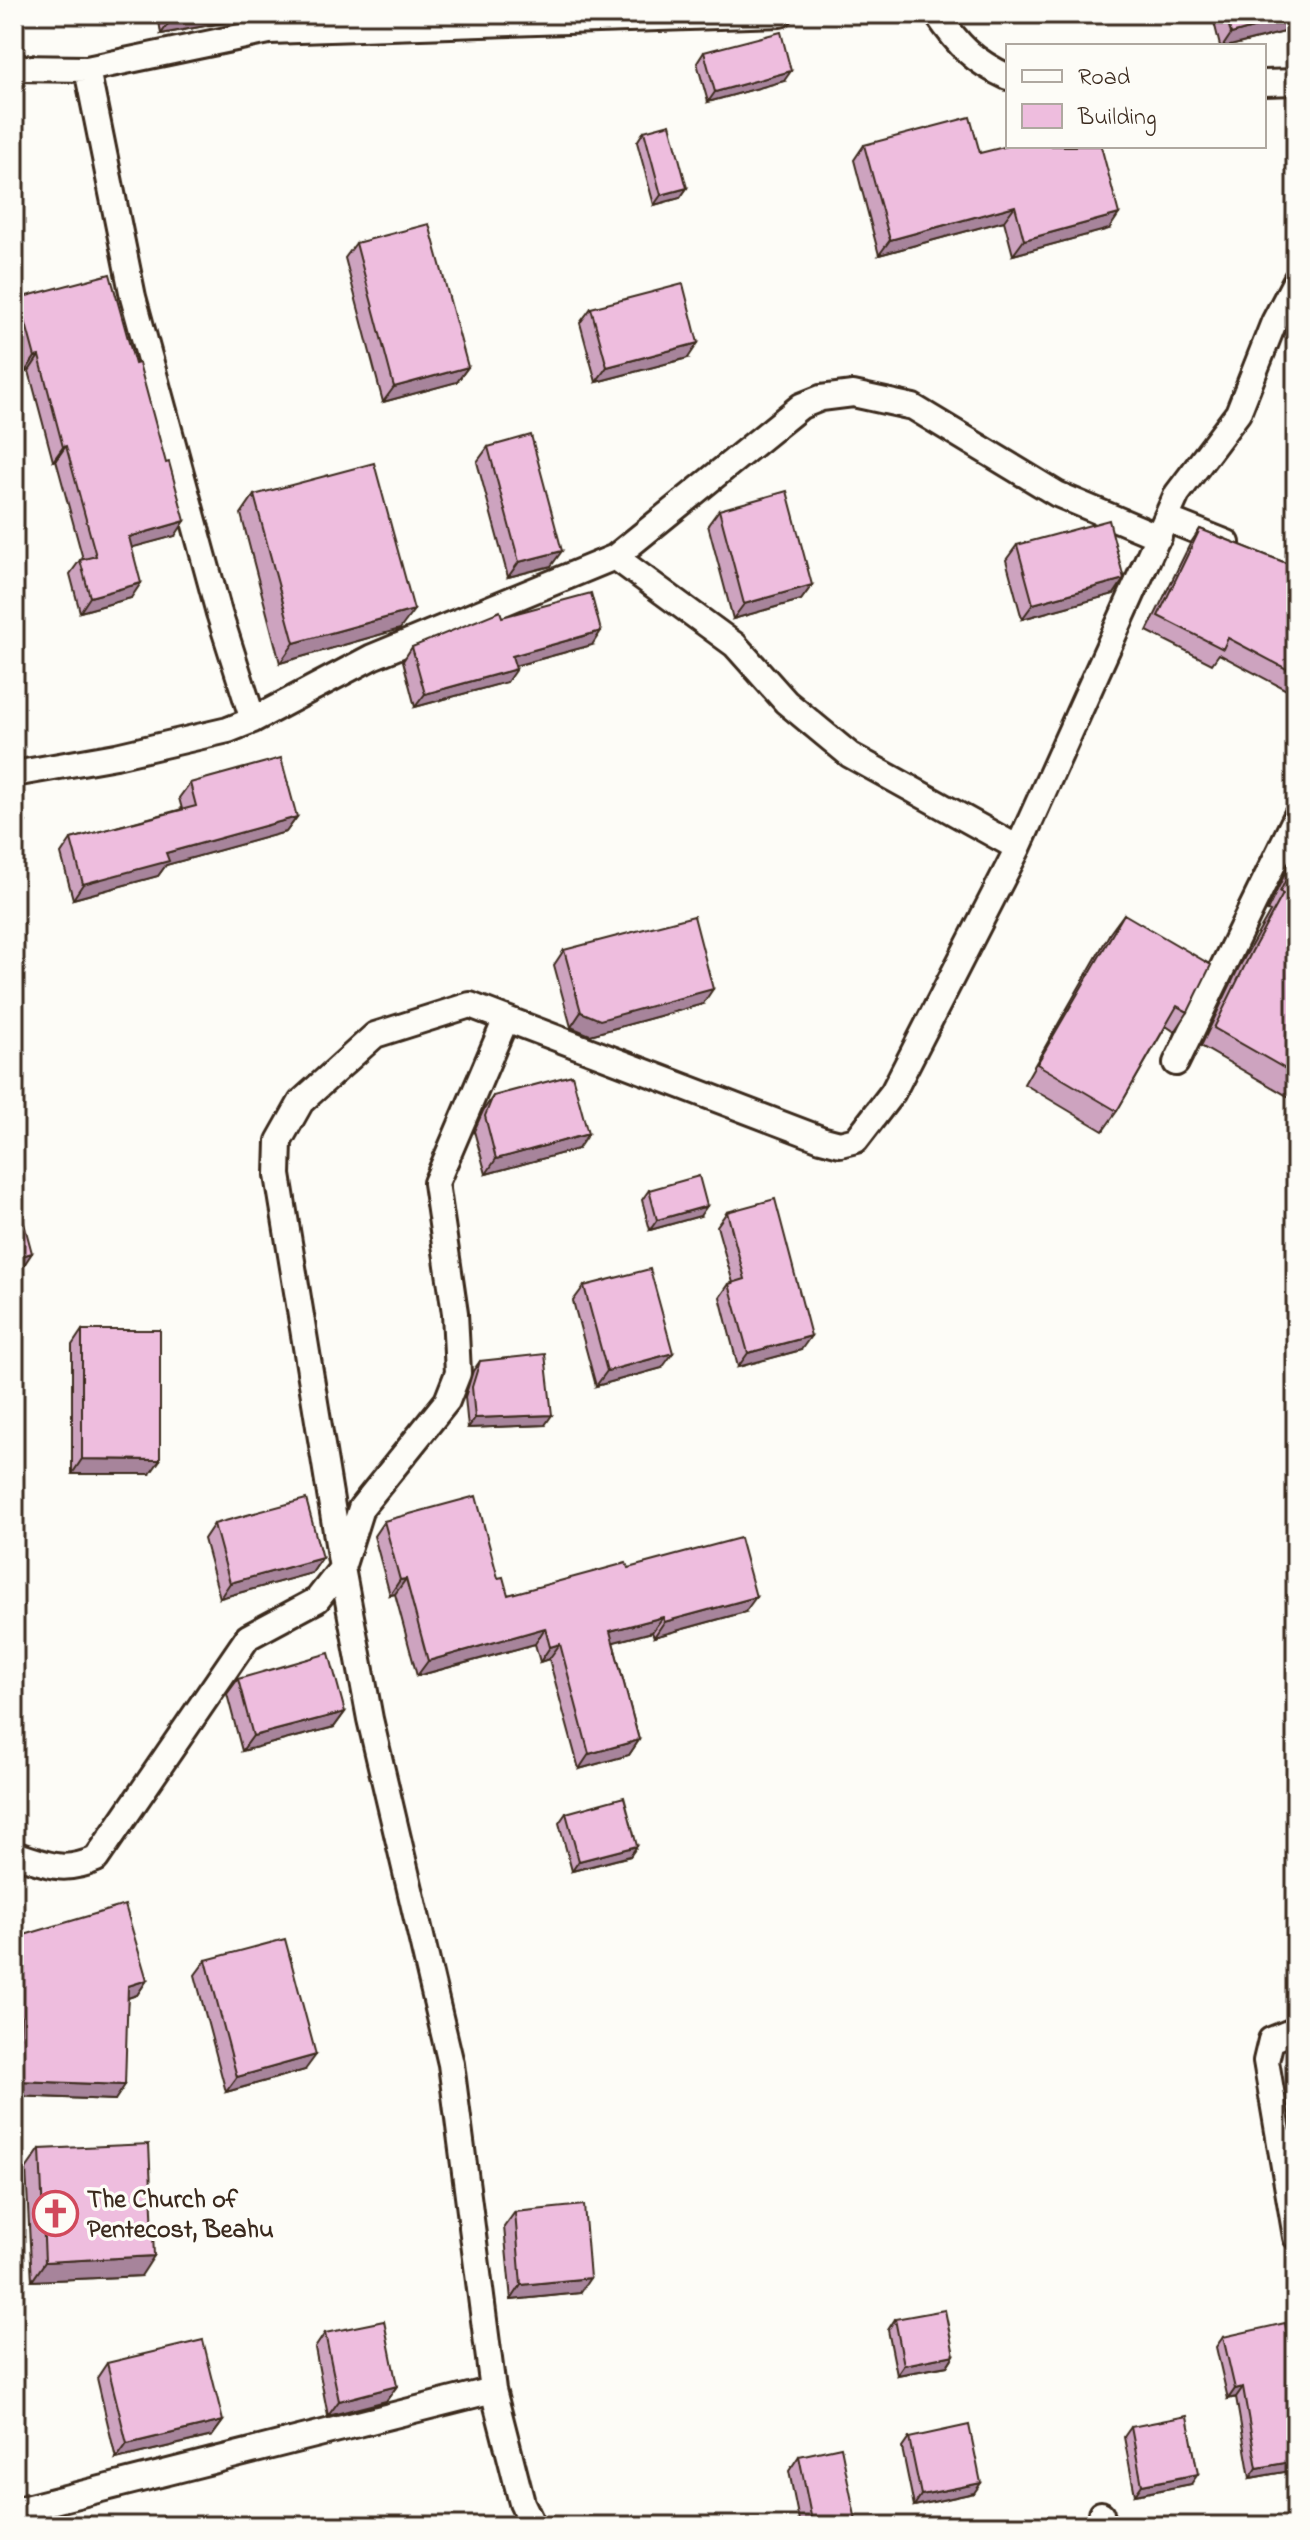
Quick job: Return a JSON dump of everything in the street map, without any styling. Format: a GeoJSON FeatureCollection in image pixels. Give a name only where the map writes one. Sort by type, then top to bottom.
{"type":"FeatureCollection","features":[{"type":"Feature","properties":{"kind":"street"},"geometry":{"type":"LineString","coordinates":[[14,68],[87,69],[269,22],[780,14]]}},
{"type":"Feature","properties":{"kind":"street"},"geometry":{"type":"LineString","coordinates":[[937,14],[956,43],[984,66],[1006,76]]}},
{"type":"Feature","properties":{"kind":"street"},"geometry":{"type":"LineString","coordinates":[[87,69],[133,297],[219,613],[253,720]]}},
{"type":"Feature","properties":{"kind":"street"},"geometry":{"type":"LineString","coordinates":[[1266,83],[1296,82]]}},
{"type":"Feature","properties":{"kind":"street"},"geometry":{"type":"LineString","coordinates":[[533,2526],[522,2503],[493,2390],[451,2064],[370,1719],[342,1568],[278,1175],[279,1141],[301,1102],[375,1035],[470,1005],[821,1139],[840,1144],[856,1140],[893,1092],[1018,848],[1185,482],[1238,413],[1274,322],[1296,280]]}},
{"type":"Feature","properties":{"kind":"street"},"geometry":{"type":"LineString","coordinates":[[14,774],[116,756],[228,730],[372,657],[615,557],[801,406],[821,398],[853,394],[913,407],[1057,494],[1253,553]]}},
{"type":"Feature","properties":{"kind":"street"},"geometry":{"type":"LineString","coordinates":[[615,557],[735,645],[786,702],[850,755],[1018,848]]}},
{"type":"Feature","properties":{"kind":"street"},"geometry":{"type":"LineString","coordinates":[[1176,1063],[1296,817]]}},
{"type":"Feature","properties":{"kind":"street"},"geometry":{"type":"LineString","coordinates":[[14,1854],[58,1868],[77,1867],[96,1859],[248,1637],[317,1600],[342,1568],[361,1508],[447,1401],[458,1373],[455,1313],[436,1183],[506,1019]]}},
{"type":"Feature","properties":{"kind":"street"},"geometry":{"type":"LineString","coordinates":[[1296,2030],[1271,2040],[1266,2061],[1296,2237]]}},
{"type":"Feature","properties":{"kind":"street"},"geometry":{"type":"LineString","coordinates":[[14,2511],[493,2390]]}},
{"type":"Feature","properties":{"kind":"building"},"geometry":{"type":"Polygon","coordinates":[[[1226,14],[1296,14],[1296,16],[1231,34],[1226,14]]]}},
{"type":"Feature","properties":{"kind":"building"},"geometry":{"type":"Polygon","coordinates":[[[781,32],[791,71],[715,92],[704,52],[781,32]]]}},
{"type":"Feature","properties":{"kind":"building"},"geometry":{"type":"Polygon","coordinates":[[[970,117],[980,153],[1006,146],[1102,148],[1119,214],[1024,240],[1015,206],[890,240],[864,145],[970,117]]]}},
{"type":"Feature","properties":{"kind":"building"},"geometry":{"type":"Polygon","coordinates":[[[670,124],[687,188],[661,195],[644,131],[670,124]]]}},
{"type":"Feature","properties":{"kind":"building"},"geometry":{"type":"Polygon","coordinates":[[[429,224],[468,367],[394,387],[356,243],[429,224]]]}},
{"type":"Feature","properties":{"kind":"building"},"geometry":{"type":"Polygon","coordinates":[[[110,274],[185,521],[129,537],[141,583],[90,597],[80,560],[96,556],[66,446],[63,447],[39,356],[35,357],[19,298],[110,274]]]}},
{"type":"Feature","properties":{"kind":"building"},"geometry":{"type":"Polygon","coordinates":[[[683,284],[698,343],[607,367],[591,308],[683,284]]]}},
{"type":"Feature","properties":{"kind":"building"},"geometry":{"type":"Polygon","coordinates":[[[531,435],[562,551],[519,562],[488,447],[531,435]]]}},
{"type":"Feature","properties":{"kind":"building"},"geometry":{"type":"Polygon","coordinates":[[[374,463],[414,610],[294,643],[254,495],[374,463]]]}},
{"type":"Feature","properties":{"kind":"building"},"geometry":{"type":"Polygon","coordinates":[[[787,491],[812,585],[744,604],[719,510],[787,491]]]}},
{"type":"Feature","properties":{"kind":"building"},"geometry":{"type":"Polygon","coordinates":[[[1109,520],[1124,579],[1033,604],[1017,545],[1109,520]]]}},
{"type":"Feature","properties":{"kind":"building"},"geometry":{"type":"Polygon","coordinates":[[[1200,529],[1296,567],[1296,674],[1228,638],[1223,649],[1158,616],[1200,529]]]}},
{"type":"Feature","properties":{"kind":"building"},"geometry":{"type":"Polygon","coordinates":[[[591,593],[601,631],[512,656],[516,669],[425,694],[412,647],[500,611],[502,617],[591,593]]]}},
{"type":"Feature","properties":{"kind":"building"},"geometry":{"type":"Polygon","coordinates":[[[281,758],[297,817],[166,853],[169,861],[83,884],[71,839],[196,806],[190,783],[281,758]]]}},
{"type":"Feature","properties":{"kind":"building"},"geometry":{"type":"Polygon","coordinates":[[[14,783],[25,823],[14,826],[14,783]]]}},
{"type":"Feature","properties":{"kind":"building"},"geometry":{"type":"Polygon","coordinates":[[[1296,859],[1296,1075],[1214,1028],[1283,894],[1280,892],[1296,859]]]}},
{"type":"Feature","properties":{"kind":"building"},"geometry":{"type":"Polygon","coordinates":[[[1124,914],[1211,965],[1188,1012],[1177,1006],[1117,1111],[1037,1064],[1124,914]]]}},
{"type":"Feature","properties":{"kind":"building"},"geometry":{"type":"Polygon","coordinates":[[[694,916],[713,989],[600,1020],[581,1012],[564,950],[694,916]]]}},
{"type":"Feature","properties":{"kind":"building"},"geometry":{"type":"Polygon","coordinates":[[[572,1075],[588,1134],[496,1159],[485,1116],[493,1096],[572,1075]]]}},
{"type":"Feature","properties":{"kind":"building"},"geometry":{"type":"Polygon","coordinates":[[[699,1176],[707,1206],[657,1220],[649,1190],[699,1176]]]}},
{"type":"Feature","properties":{"kind":"building"},"geometry":{"type":"Polygon","coordinates":[[[14,1186],[32,1253],[14,1258],[14,1186]]]}},
{"type":"Feature","properties":{"kind":"building"},"geometry":{"type":"Polygon","coordinates":[[[775,1199],[811,1336],[748,1353],[729,1284],[745,1279],[727,1212],[775,1199]]]}},
{"type":"Feature","properties":{"kind":"building"},"geometry":{"type":"Polygon","coordinates":[[[650,1269],[673,1353],[607,1371],[584,1286],[650,1269]]]}},
{"type":"Feature","properties":{"kind":"building"},"geometry":{"type":"Polygon","coordinates":[[[82,1330],[160,1330],[160,1460],[82,1459],[82,1330]]]}},
{"type":"Feature","properties":{"kind":"building"},"geometry":{"type":"Polygon","coordinates":[[[545,1354],[552,1415],[475,1418],[472,1387],[480,1361],[545,1354]]]}},
{"type":"Feature","properties":{"kind":"building"},"geometry":{"type":"Polygon","coordinates":[[[476,1496],[498,1578],[503,1577],[508,1595],[626,1563],[628,1568],[740,1538],[756,1597],[664,1622],[663,1617],[610,1631],[639,1740],[589,1754],[560,1644],[550,1647],[545,1628],[428,1661],[406,1579],[400,1580],[384,1521],[476,1496]]]}},
{"type":"Feature","properties":{"kind":"building"},"geometry":{"type":"Polygon","coordinates":[[[306,1499],[322,1558],[230,1583],[214,1524],[306,1499]]]}},
{"type":"Feature","properties":{"kind":"building"},"geometry":{"type":"Polygon","coordinates":[[[329,1653],[345,1712],[253,1736],[238,1679],[329,1653]]]}},
{"type":"Feature","properties":{"kind":"building"},"geometry":{"type":"Polygon","coordinates":[[[624,1797],[637,1846],[579,1861],[566,1813],[624,1797]]]}},
{"type":"Feature","properties":{"kind":"building"},"geometry":{"type":"Polygon","coordinates":[[[125,1905],[147,1980],[128,1986],[125,2085],[19,2081],[21,2017],[14,1994],[14,1938],[125,1905]]]}},
{"type":"Feature","properties":{"kind":"building"},"geometry":{"type":"Polygon","coordinates":[[[285,1939],[316,2055],[237,2077],[206,1960],[285,1939]]]}},
{"type":"Feature","properties":{"kind":"building"},"geometry":{"type":"Polygon","coordinates":[[[149,2144],[154,2256],[45,2262],[40,2149],[149,2144]]]}},
{"type":"Feature","properties":{"kind":"building"},"geometry":{"type":"Polygon","coordinates":[[[584,2205],[590,2278],[521,2285],[515,2212],[584,2205]]]}},
{"type":"Feature","properties":{"kind":"building"},"geometry":{"type":"Polygon","coordinates":[[[945,2310],[954,2355],[904,2365],[895,2319],[945,2310]]]}},
{"type":"Feature","properties":{"kind":"building"},"geometry":{"type":"Polygon","coordinates":[[[384,2321],[397,2386],[339,2401],[325,2333],[384,2321]]]}},
{"type":"Feature","properties":{"kind":"building"},"geometry":{"type":"Polygon","coordinates":[[[1285,2323],[1296,2376],[1296,2461],[1257,2468],[1243,2387],[1235,2389],[1223,2337],[1285,2323]]]}},
{"type":"Feature","properties":{"kind":"building"},"geometry":{"type":"Polygon","coordinates":[[[203,2340],[223,2421],[127,2444],[107,2363],[203,2340]]]}},
{"type":"Feature","properties":{"kind":"building"},"geometry":{"type":"Polygon","coordinates":[[[1187,2416],[1198,2474],[1142,2485],[1131,2427],[1187,2416]]]}},
{"type":"Feature","properties":{"kind":"building"},"geometry":{"type":"Polygon","coordinates":[[[969,2425],[981,2483],[921,2495],[909,2438],[969,2425]]]}},
{"type":"Feature","properties":{"kind":"building"},"geometry":{"type":"Polygon","coordinates":[[[841,2447],[857,2526],[813,2526],[799,2456],[841,2447]]]}},
{"type":"Feature","properties":{"kind":"place","name":"The Church of Pentecost, Beahu"},"geometry":{"type":"Point","coordinates":[56,2213]}}]}
